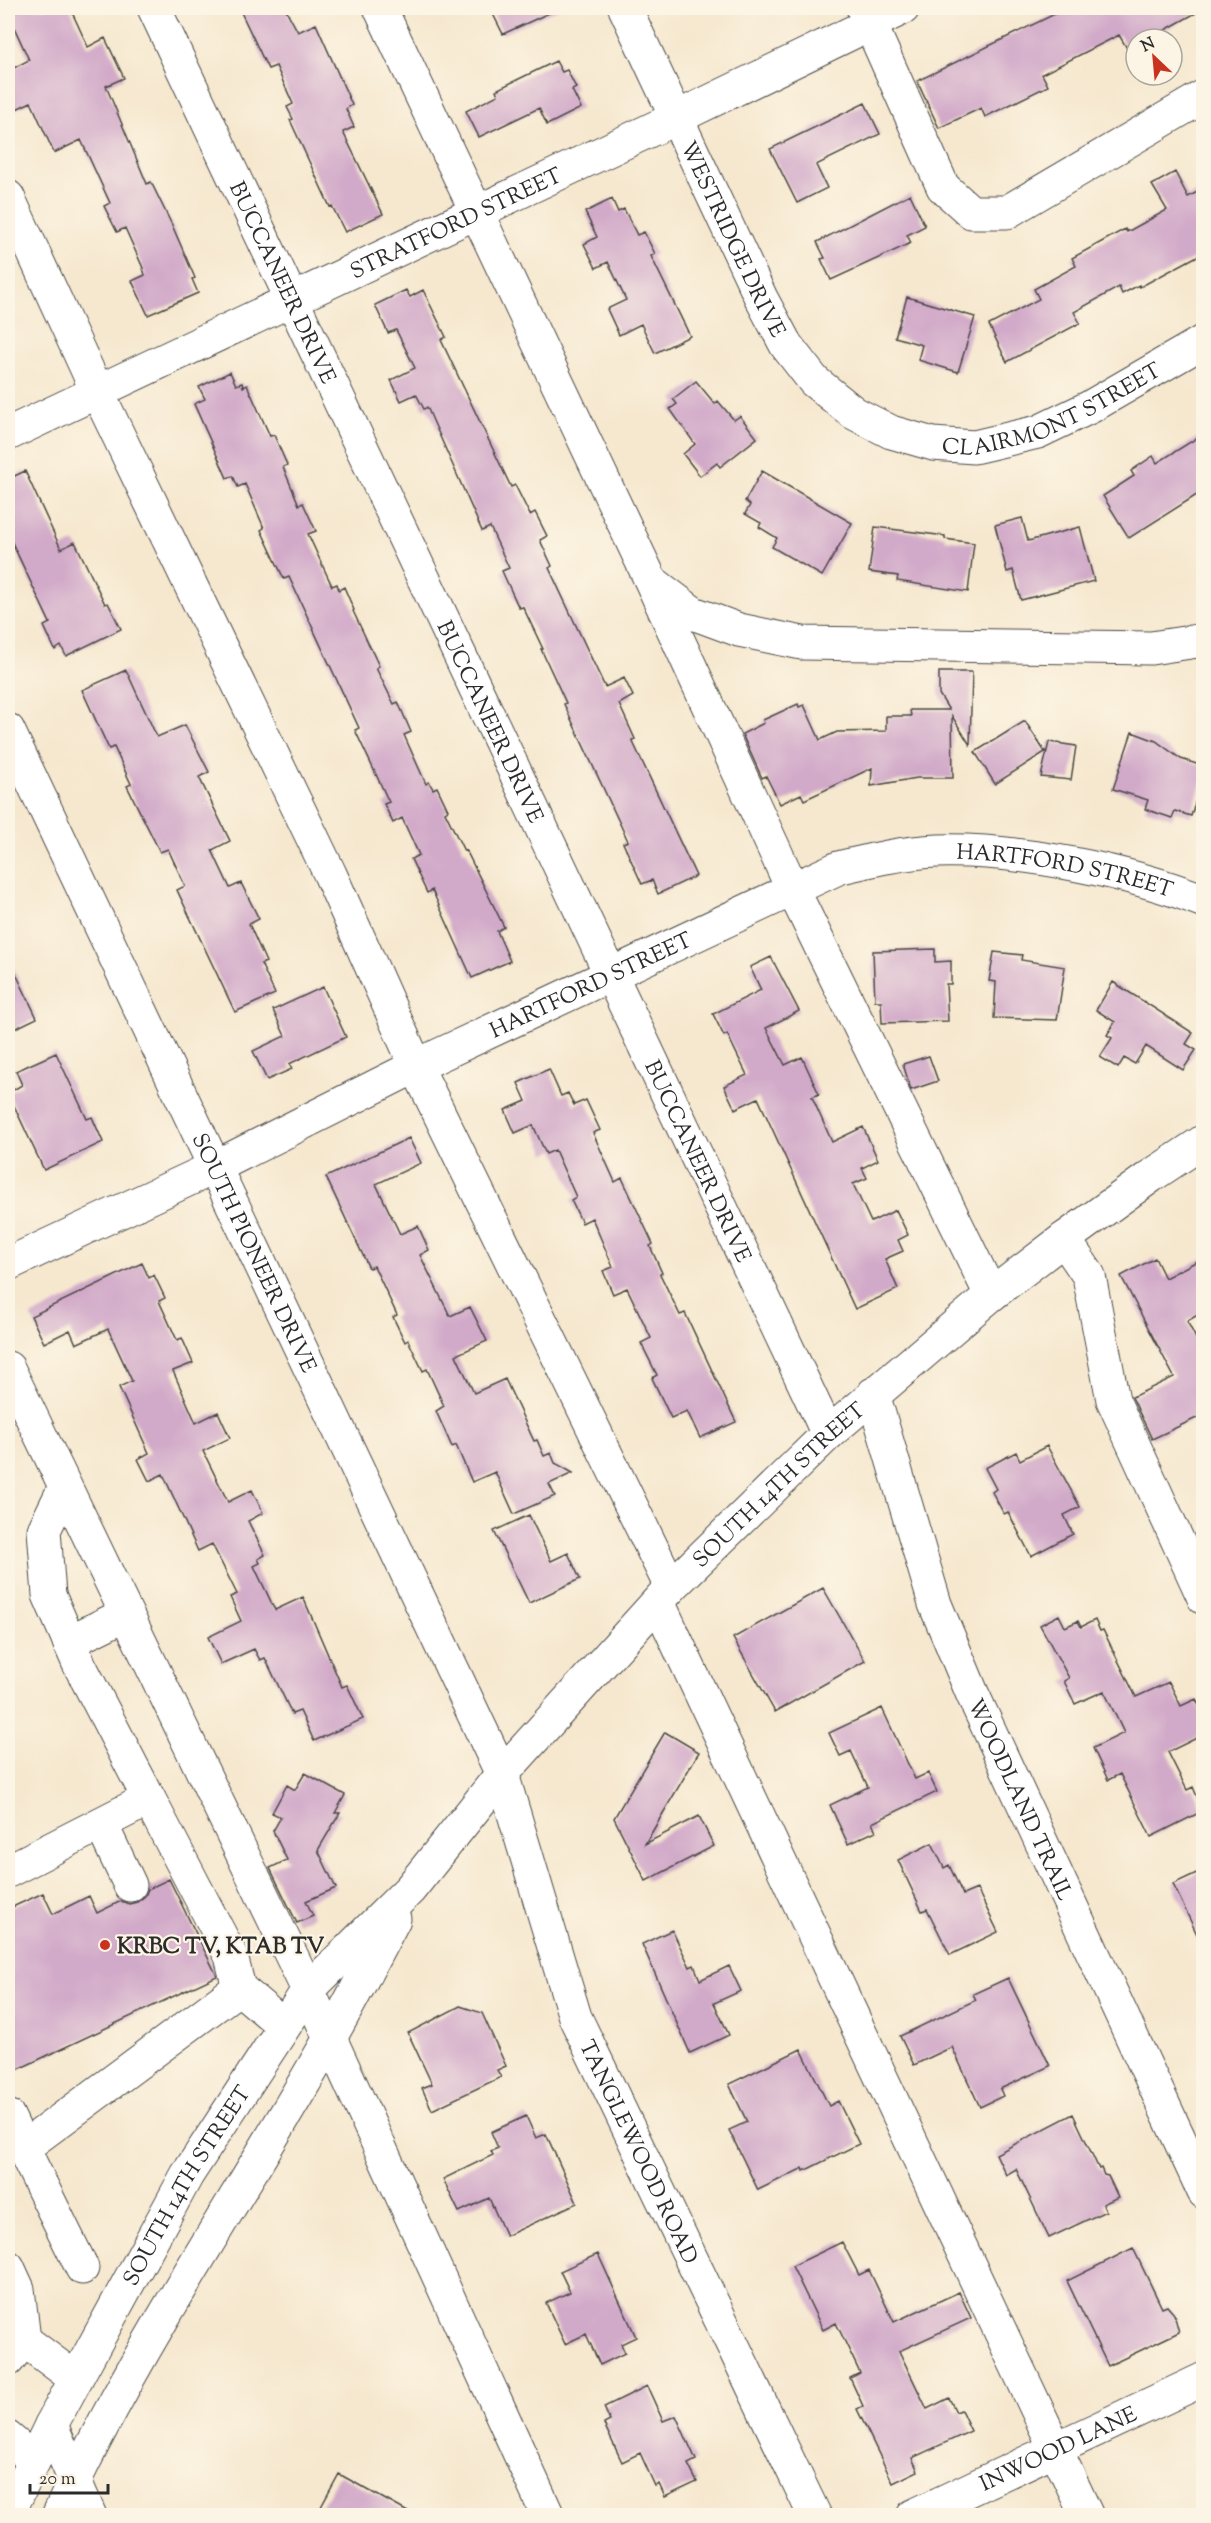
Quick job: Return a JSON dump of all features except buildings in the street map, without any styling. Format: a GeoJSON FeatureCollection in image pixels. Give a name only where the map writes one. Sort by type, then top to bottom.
{"type":"FeatureCollection","features":[{"type":"Feature","properties":{"kind":"street","name":"BUCCANEER DRIVE"},"geometry":{"type":"LineString","coordinates":[[154,8],[828,1434]]}},
{"type":"Feature","properties":{"kind":"street"},"geometry":{"type":"LineString","coordinates":[[380,8],[651,581],[793,890],[992,1295]]}},
{"type":"Feature","properties":{"kind":"street","name":"WESTRIDGE DRIVE"},"geometry":{"type":"LineString","coordinates":[[625,8],[761,298],[786,345],[814,381],[854,413],[891,432]]}},
{"type":"Feature","properties":{"kind":"street","name":"STRATFORD STREET"},"geometry":{"type":"LineString","coordinates":[[8,434],[678,117],[866,16],[903,8]]}},
{"type":"Feature","properties":{"kind":"street"},"geometry":{"type":"LineString","coordinates":[[866,16],[943,187],[971,212],[1006,212],[1203,96]]}},
{"type":"Feature","properties":{"kind":"street"},"geometry":{"type":"LineString","coordinates":[[8,197],[98,391],[330,874],[416,1066],[664,1595],[1058,2448],[1087,2516]]}},
{"type":"Feature","properties":{"kind":"street","name":"CLAIRMONT STREET"},"geometry":{"type":"LineString","coordinates":[[891,432],[933,444],[974,447],[1038,432],[1090,407],[1203,340]]}},
{"type":"Feature","properties":{"kind":"street"},"geometry":{"type":"LineString","coordinates":[[651,581],[693,613],[739,630],[802,643],[1150,648],[1203,640]]}},
{"type":"Feature","properties":{"kind":"street","name":"SOUTH PIONEER DRIVE"},"geometry":{"type":"LineString","coordinates":[[8,730],[213,1168],[502,1774]]}},
{"type":"Feature","properties":{"kind":"street","name":"HARTFORD STREET"},"geometry":{"type":"LineString","coordinates":[[10,1257],[213,1168],[416,1066],[838,868],[881,857],[937,851],[978,852],[1055,862],[1140,879],[1203,902]]}},
{"type":"Feature","properties":{"kind":"street","name":"SOUTH 14TH STREET"},"geometry":{"type":"LineString","coordinates":[[8,2514],[51,2425],[187,2175],[308,1990],[410,1890],[502,1774],[664,1595],[828,1434],[992,1295],[1064,1239],[1203,1141]]}},
{"type":"Feature","properties":{"kind":"street"},"geometry":{"type":"LineString","coordinates":[[1064,1239],[1089,1276],[1113,1400],[1203,1598]]}},
{"type":"Feature","properties":{"kind":"street"},"geometry":{"type":"LineString","coordinates":[[8,1368],[308,1990],[548,2516]]}},
{"type":"Feature","properties":{"kind":"street","name":"WOODLAND TRAIL"},"geometry":{"type":"LineString","coordinates":[[873,1394],[935,1604],[943,1624],[972,1693],[1203,2192]]}},
{"type":"Feature","properties":{"kind":"street"},"geometry":{"type":"LineString","coordinates":[[65,1487],[44,1530],[50,1595],[69,1642],[231,1956],[239,1988],[284,2026]]}},
{"type":"Feature","properties":{"kind":"street"},"geometry":{"type":"LineString","coordinates":[[69,1642],[126,1614]]}},
{"type":"Feature","properties":{"kind":"street","name":"TANGLEWOOD ROAD"},"geometry":{"type":"LineString","coordinates":[[502,1774],[575,2017],[815,2516]]}},
{"type":"Feature","properties":{"kind":"street"},"geometry":{"type":"LineString","coordinates":[[8,1871],[149,1799]]}},
{"type":"Feature","properties":{"kind":"street"},"geometry":{"type":"LineString","coordinates":[[101,1824],[130,1885]]}},
{"type":"Feature","properties":{"kind":"street","name":"SOUTH 14TH STREET"},"geometry":{"type":"LineString","coordinates":[[58,2516],[74,2480],[153,2334],[329,2039],[410,1890]]}},
{"type":"Feature","properties":{"kind":"street"},"geometry":{"type":"LineString","coordinates":[[23,2148],[239,1988]]}},
{"type":"Feature","properties":{"kind":"street"},"geometry":{"type":"LineString","coordinates":[[8,2116],[82,2268]]}},
{"type":"Feature","properties":{"kind":"street"},"geometry":{"type":"LineString","coordinates":[[11,2283],[16,2350],[76,2379]]}},
{"type":"Feature","properties":{"kind":"street","name":"INWOOD LANE"},"geometry":{"type":"LineString","coordinates":[[913,2516],[1203,2379]]}},
{"type":"Feature","properties":{"kind":"street"},"geometry":{"type":"LineString","coordinates":[[51,2425],[90,2516]]}},
{"type":"Feature","properties":{"kind":"street"},"geometry":{"type":"LineString","coordinates":[[8,2438],[34,2460]]}},
{"type":"Feature","properties":{"kind":"place","name":"KRBC TV, KTAB TV"},"geometry":{"type":"Point","coordinates":[105,1945]}}]}
